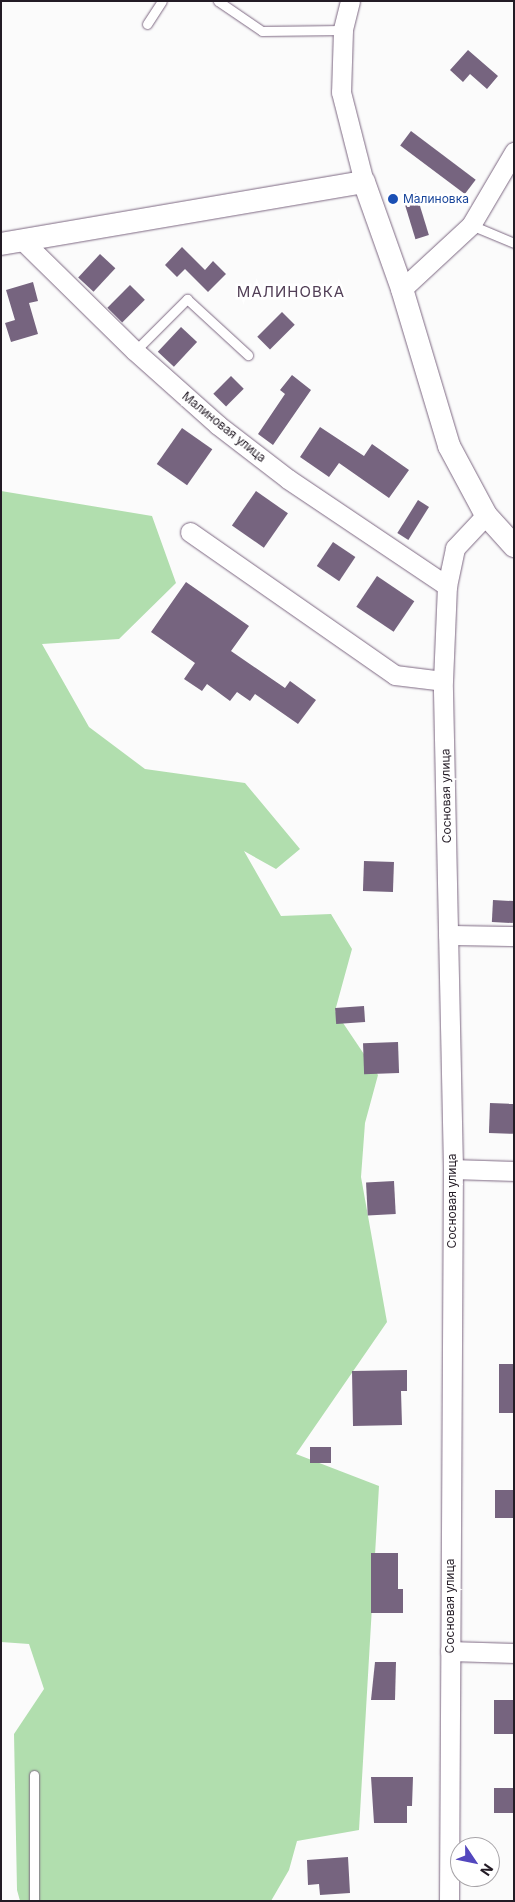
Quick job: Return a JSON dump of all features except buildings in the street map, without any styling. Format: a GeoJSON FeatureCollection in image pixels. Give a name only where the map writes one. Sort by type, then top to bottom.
{"type":"FeatureCollection","features":[{"type":"Feature","properties":{"kind":"street"},"geometry":{"type":"LineString","coordinates":[[350,1],[343,30],[341,92],[364,182],[402,289],[448,446],[486,515],[514,546]]}},
{"type":"Feature","properties":{"kind":"street"},"geometry":{"type":"LineString","coordinates":[[402,289],[471,225],[514,152]]}},
{"type":"Feature","properties":{"kind":"street"},"geometry":{"type":"LineString","coordinates":[[12,242],[364,182]]}},
{"type":"Feature","properties":{"kind":"street","name":"Малиновая улица"},"geometry":{"type":"LineString","coordinates":[[12,242],[218,425],[280,473],[447,586]]}},
{"type":"Feature","properties":{"kind":"street","name":"Сосновая улица"},"geometry":{"type":"LineString","coordinates":[[449,1901],[453,1169],[443,681],[447,586],[455,548],[486,515]]}},
{"type":"Feature","properties":{"kind":"street"},"geometry":{"type":"LineString","coordinates":[[190,532],[395,675],[443,681]]}},
{"type":"Feature","properties":{"kind":"street"},"geometry":{"type":"LineString","coordinates":[[448,936],[514,936]]}},
{"type":"Feature","properties":{"kind":"street"},"geometry":{"type":"LineString","coordinates":[[453,1169],[514,1171]]}},
{"type":"Feature","properties":{"kind":"street"},"geometry":{"type":"LineString","coordinates":[[450,1652],[514,1653]]}},
{"type":"Feature","properties":{"kind":"lane"},"geometry":{"type":"LineString","coordinates":[[147,24],[162,1]]}},
{"type":"Feature","properties":{"kind":"lane"},"geometry":{"type":"LineString","coordinates":[[218,1],[262,30],[343,30]]}},
{"type":"Feature","properties":{"kind":"lane"},"geometry":{"type":"LineString","coordinates":[[471,225],[514,242]]}},
{"type":"Feature","properties":{"kind":"lane"},"geometry":{"type":"LineString","coordinates":[[136,351],[187,299],[248,356]]}},
{"type":"Feature","properties":{"kind":"lane"},"geometry":{"type":"LineString","coordinates":[[34,1775],[34,1901]]}},
{"type":"Feature","properties":{"kind":"green space"},"geometry":{"type":"Polygon","coordinates":[[[1,491],[152,516],[176,583],[119,639],[42,644],[89,727],[145,769],[245,783],[300,849],[276,869],[244,851],[281,916],[331,914],[352,949],[335,1011],[378,1075],[365,1123],[361,1177],[387,1322],[296,1454],[379,1486],[359,1830],[297,1841],[289,1870],[271,1901],[20,1901],[17,1890],[14,1734],[44,1689],[29,1644],[1,1642],[1,491]]]}},
{"type":"Feature","properties":{"kind":"place","name":"Малиновка"},"geometry":{"type":"Point","coordinates":[393,199]}},
{"type":"Feature","properties":{"kind":"district","name":"МАЛИНОВКА"},"geometry":{"type":"Point","coordinates":[291,292]}}]}
